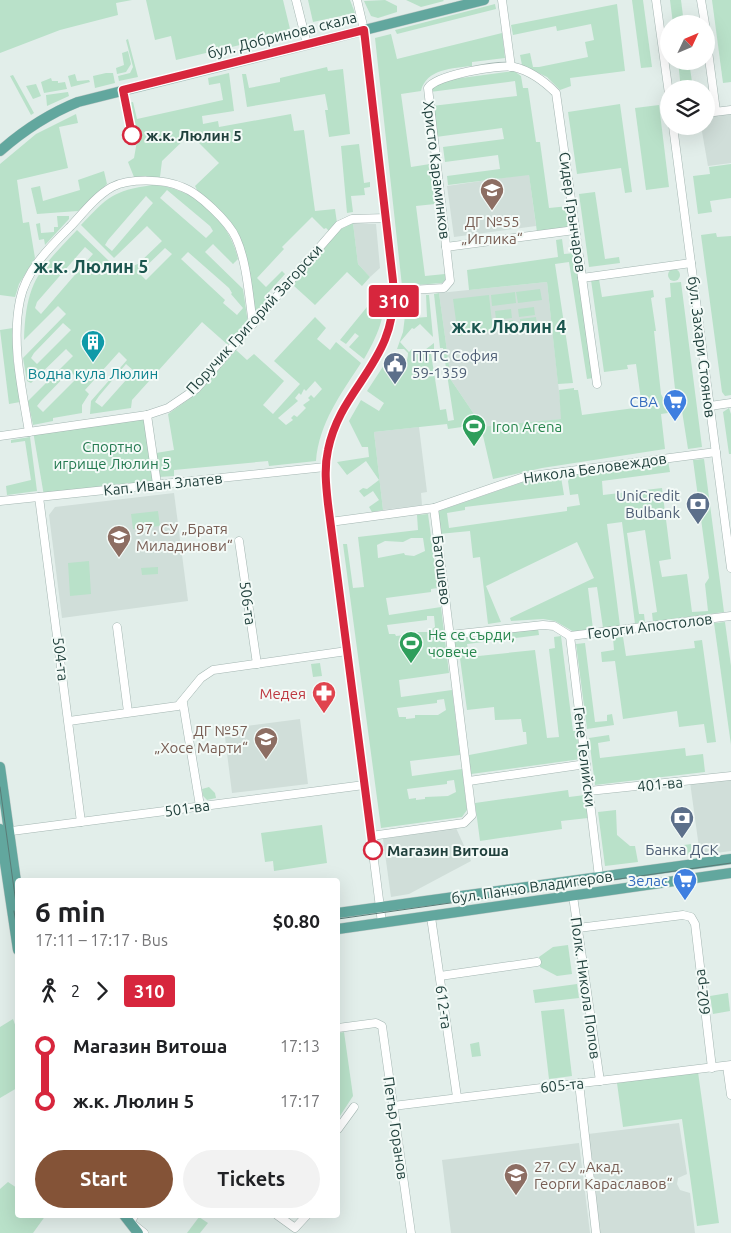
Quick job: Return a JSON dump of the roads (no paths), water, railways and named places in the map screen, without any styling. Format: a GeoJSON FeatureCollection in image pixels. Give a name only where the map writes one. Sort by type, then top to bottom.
{"type":"FeatureCollection","features":[{"type":"Feature","properties":{"kind":"main road","name":"бул. Добринова скала"},"geometry":{"type":"LineString","coordinates":[[1,151],[40,120],[86,99],[484,0]]}},
{"type":"Feature","properties":{"kind":"main road"},"geometry":{"type":"LineString","coordinates":[[0,767],[2,831],[15,928]]}},
{"type":"Feature","properties":{"kind":"main road"},"geometry":{"type":"LineString","coordinates":[[2,831],[15,884]]}},
{"type":"Feature","properties":{"kind":"main road","name":"бул. Панчо Владигеров"},"geometry":{"type":"LineString","coordinates":[[340,912],[731,859]]}},
{"type":"Feature","properties":{"kind":"main road","name":"бул. Панчо Владигеров"},"geometry":{"type":"LineString","coordinates":[[340,929],[731,873]]}},
{"type":"Feature","properties":{"kind":"main road"},"geometry":{"type":"LineString","coordinates":[[130,1218],[138,1233]]}},
{"type":"Feature","properties":{"kind":"street"},"geometry":{"type":"LineString","coordinates":[[296,0],[307,44]]}},
{"type":"Feature","properties":{"kind":"street"},"geometry":{"type":"LineString","coordinates":[[357,0],[364,30],[394,291],[392,318],[385,343],[336,424],[328,449],[325,467],[330,522],[382,923]]}},
{"type":"Feature","properties":{"kind":"street"},"geometry":{"type":"LineString","coordinates":[[502,0],[511,67]]}},
{"type":"Feature","properties":{"kind":"street"},"geometry":{"type":"LineString","coordinates":[[656,0],[667,80]]}},
{"type":"Feature","properties":{"kind":"street"},"geometry":{"type":"LineString","coordinates":[[702,0],[704,15]]}},
{"type":"Feature","properties":{"kind":"street","name":"Сидер Грънчаров"},"geometry":{"type":"LineString","coordinates":[[511,67],[536,76],[556,93],[596,384]]}},
{"type":"Feature","properties":{"kind":"street","name":"Христо Караминков"},"geometry":{"type":"LineString","coordinates":[[394,291],[446,286],[450,278],[428,88],[434,81],[450,75],[511,67]]}},
{"type":"Feature","properties":{"kind":"street"},"geometry":{"type":"LineString","coordinates":[[710,70],[716,112],[731,110]]}},
{"type":"Feature","properties":{"kind":"street","name":"бул. Захари Стоянов"},"geometry":{"type":"LineString","coordinates":[[674,135],[731,568]]}},
{"type":"Feature","properties":{"kind":"street"},"geometry":{"type":"LineString","coordinates":[[29,432],[17,357],[18,317],[24,286],[39,261],[54,243],[97,198],[112,186],[131,182],[176,184],[196,195],[224,221],[238,243],[253,324]]}},
{"type":"Feature","properties":{"kind":"street","name":"Поручик Григорий Загорски"},"geometry":{"type":"LineString","coordinates":[[0,436],[147,415],[168,408],[196,389],[339,224],[352,219],[386,218]]}},
{"type":"Feature","properties":{"kind":"street"},"geometry":{"type":"LineString","coordinates":[[446,247],[575,230]]}},
{"type":"Feature","properties":{"kind":"street"},"geometry":{"type":"LineString","coordinates":[[582,278],[691,263]]}},
{"type":"Feature","properties":{"kind":"street"},"geometry":{"type":"LineString","coordinates":[[710,406],[731,403]]}},
{"type":"Feature","properties":{"kind":"street"},"geometry":{"type":"LineString","coordinates":[[147,415],[157,484]]}},
{"type":"Feature","properties":{"kind":"street","name":"Никола Беловеждов"},"geometry":{"type":"LineString","coordinates":[[330,522],[434,508],[524,477],[716,452]]}},
{"type":"Feature","properties":{"kind":"street","name":"Кап. Иван Златев"},"geometry":{"type":"LineString","coordinates":[[0,501],[325,467]]}},
{"type":"Feature","properties":{"kind":"street","name":"504-та"},"geometry":{"type":"LineString","coordinates":[[39,497],[81,822]]}},
{"type":"Feature","properties":{"kind":"street","name":"Батошево"},"geometry":{"type":"LineString","coordinates":[[371,836],[464,823],[470,819],[473,811],[434,508]]}},
{"type":"Feature","properties":{"kind":"street","name":"506-та"},"geometry":{"type":"LineString","coordinates":[[239,541],[257,664]]}},
{"type":"Feature","properties":{"kind":"street","name":"Георги Апостолов"},"geometry":{"type":"LineString","coordinates":[[570,636],[731,616]]}},
{"type":"Feature","properties":{"kind":"street"},"geometry":{"type":"LineString","coordinates":[[450,635],[543,625],[554,626],[570,636]]}},
{"type":"Feature","properties":{"kind":"street"},"geometry":{"type":"LineString","coordinates":[[117,627],[128,712]]}},
{"type":"Feature","properties":{"kind":"street","name":"Гене Телийски"},"geometry":{"type":"LineString","coordinates":[[570,636],[600,877]]}},
{"type":"Feature","properties":{"kind":"street"},"geometry":{"type":"LineString","coordinates":[[69,721],[178,706],[201,678],[213,670],[347,651]]}},
{"type":"Feature","properties":{"kind":"street"},"geometry":{"type":"LineString","coordinates":[[182,703],[200,806]]}},
{"type":"Feature","properties":{"kind":"street"},"geometry":{"type":"LineString","coordinates":[[469,781],[586,764]]}},
{"type":"Feature","properties":{"kind":"street","name":"401-ва"},"geometry":{"type":"LineString","coordinates":[[589,792],[731,776]]}},
{"type":"Feature","properties":{"kind":"street","name":"501-ва"},"geometry":{"type":"LineString","coordinates":[[2,831],[364,785]]}},
{"type":"Feature","properties":{"kind":"street","name":"Полк. Никола Попов"},"geometry":{"type":"LineString","coordinates":[[573,896],[600,1081]]}},
{"type":"Feature","properties":{"kind":"street","name":"602-ра"},"geometry":{"type":"LineString","coordinates":[[578,928],[683,914],[691,917],[695,924],[712,1068]]}},
{"type":"Feature","properties":{"kind":"street","name":"612-та"},"geometry":{"type":"LineString","coordinates":[[431,917],[457,1098]]}},
{"type":"Feature","properties":{"kind":"street"},"geometry":{"type":"LineString","coordinates":[[440,976],[537,962]]}},
{"type":"Feature","properties":{"kind":"street","name":"Петър Горанов"},"geometry":{"type":"LineString","coordinates":[[340,1028],[380,1023],[382,1028],[411,1233]]}},
{"type":"Feature","properties":{"kind":"street"},"geometry":{"type":"LineString","coordinates":[[729,1066],[731,1096]]}},
{"type":"Feature","properties":{"kind":"street","name":"605-та"},"geometry":{"type":"LineString","coordinates":[[393,1106],[729,1066]]}},
{"type":"Feature","properties":{"kind":"street"},"geometry":{"type":"LineString","coordinates":[[579,1083],[596,1233]]}},
{"type":"Feature","properties":{"kind":"street"},"geometry":{"type":"LineString","coordinates":[[340,1127],[354,1107]]}},
{"type":"Feature","properties":{"kind":"street"},"geometry":{"type":"LineString","coordinates":[[130,1218],[144,1233]]}},
{"type":"Feature","properties":{"kind":"street"},"geometry":{"type":"LineString","coordinates":[[280,1218],[295,1228],[304,1218]]}},
{"type":"Feature","properties":{"kind":"tram line"},"geometry":{"type":"LineString","coordinates":[[0,787],[15,896]]}},
{"type":"Feature","properties":{"kind":"tram line"},"geometry":{"type":"LineString","coordinates":[[340,919],[731,863]]}},
{"type":"Feature","properties":{"kind":"tram line"},"geometry":{"type":"LineString","coordinates":[[14,911],[15,917]]}},
{"type":"Feature","properties":{"kind":"place","name":"ж.к. Люлин 5"},"geometry":{"type":"Point","coordinates":[132,135]}},
{"type":"Feature","properties":{"kind":"place","name":"ДГ №55 „Иглика“"},"geometry":{"type":"Point","coordinates":[492,211]}},
{"type":"Feature","properties":{"kind":"place","name":"Водна кула Люлин"},"geometry":{"type":"Point","coordinates":[93,363]}},
{"type":"Feature","properties":{"kind":"place","name":"ПТТС София 59-1359"},"geometry":{"type":"Point","coordinates":[395,385]}},
{"type":"Feature","properties":{"kind":"place","name":"CBA"},"geometry":{"type":"Point","coordinates":[675,422]}},
{"type":"Feature","properties":{"kind":"place","name":"Iron Arena"},"geometry":{"type":"Point","coordinates":[474,447]}},
{"type":"Feature","properties":{"kind":"place","name":"UniCredit Bulbank"},"geometry":{"type":"Point","coordinates":[698,525]}},
{"type":"Feature","properties":{"kind":"place","name":"97. СУ „Братя Миладинови“"},"geometry":{"type":"Point","coordinates":[119,558]}},
{"type":"Feature","properties":{"kind":"place","name":"Не се сърди, човече"},"geometry":{"type":"Point","coordinates":[411,664]}},
{"type":"Feature","properties":{"kind":"place","name":"Медея"},"geometry":{"type":"Point","coordinates":[324,714]}},
{"type":"Feature","properties":{"kind":"place","name":"ДГ №57 „Хосе Марти“"},"geometry":{"type":"Point","coordinates":[266,760]}},
{"type":"Feature","properties":{"kind":"place","name":"Банка ДСК"},"geometry":{"type":"Point","coordinates":[682,839]}},
{"type":"Feature","properties":{"kind":"place","name":"Магазин Витоша"},"geometry":{"type":"Point","coordinates":[373,850]}},
{"type":"Feature","properties":{"kind":"place","name":"Зелас"},"geometry":{"type":"Point","coordinates":[685,901]}},
{"type":"Feature","properties":{"kind":"place","name":"27. СУ „Акад. Георги Караславов“"},"geometry":{"type":"Point","coordinates":[516,1196]}},
{"type":"Feature","properties":{"kind":"district","name":"ж.к. Люлин 5"},"geometry":{"type":"Point","coordinates":[91,266]}},
{"type":"Feature","properties":{"kind":"district","name":"ж.к. Люлин 4"},"geometry":{"type":"Point","coordinates":[509,326]}},
{"type":"Feature","properties":{"kind":"park label","name":"Спортно игрище Люлин 5"},"geometry":{"type":"Point","coordinates":[112,454]}}]}
